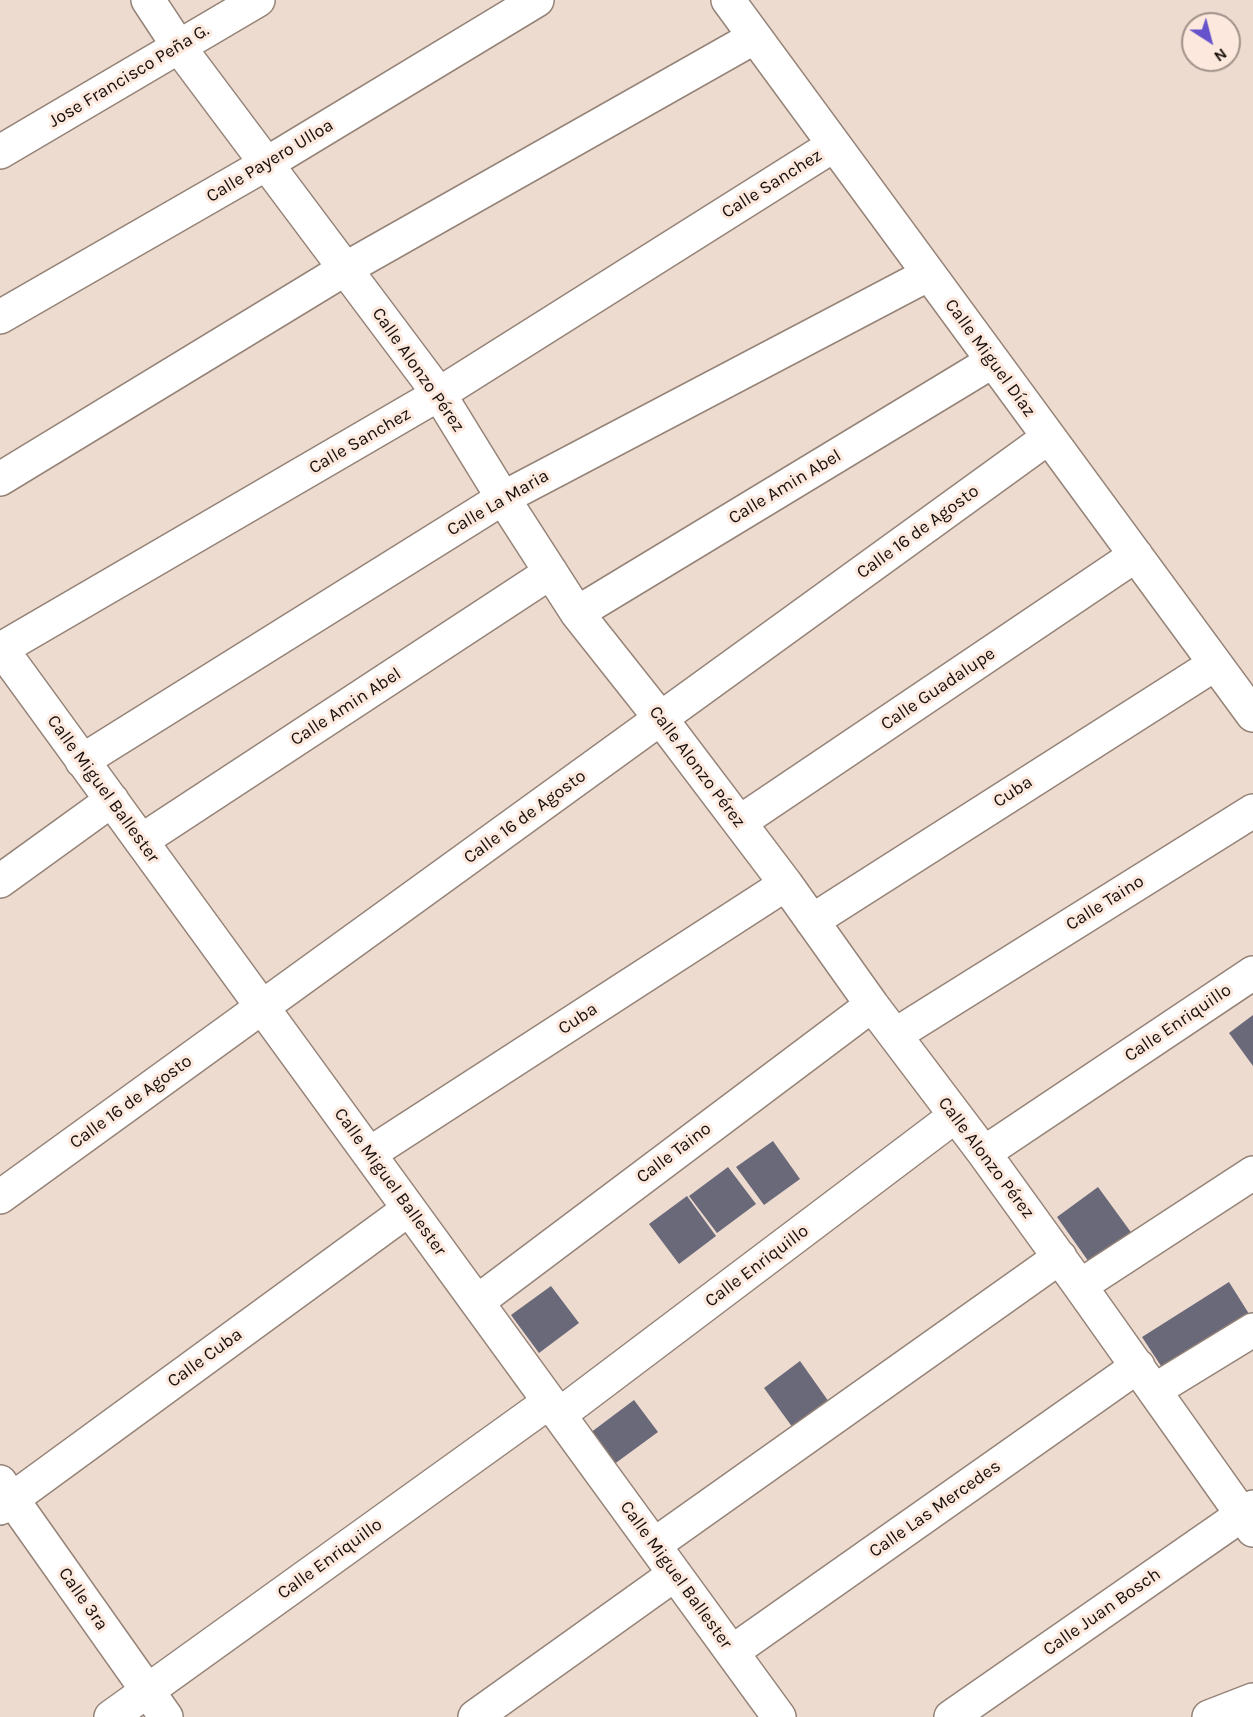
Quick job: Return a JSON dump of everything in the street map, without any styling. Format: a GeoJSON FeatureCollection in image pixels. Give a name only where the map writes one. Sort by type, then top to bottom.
{"type":"FeatureCollection","features":[{"type":"Feature","properties":{"kind":"street","name":"Calle Alonzo Pérez"},"geometry":{"type":"LineString","coordinates":[[148,0],[179,47],[439,394],[502,498],[577,613],[740,822],[1249,1517]]}},
{"type":"Feature","properties":{"kind":"street","name":"Jose Francisco Peña G."},"geometry":{"type":"LineString","coordinates":[[0,152],[258,0]]}},
{"type":"Feature","properties":{"kind":"street","name":"Calle Payero Ulloa"},"geometry":{"type":"LineString","coordinates":[[0,317],[266,164],[537,0]]}},
{"type":"Feature","properties":{"kind":"street","name":"Calle Miguel Díaz"},"geometry":{"type":"LineString","coordinates":[[728,0],[1253,715]]}},
{"type":"Feature","properties":{"kind":"street"},"geometry":{"type":"LineString","coordinates":[[0,479],[345,269],[754,36]]}},
{"type":"Feature","properties":{"kind":"street","name":"Calle Sanchez"},"geometry":{"type":"LineString","coordinates":[[1,648],[439,394],[834,145]]}},
{"type":"Feature","properties":{"kind":"street","name":"Calle La Maria"},"geometry":{"type":"LineString","coordinates":[[82,761],[502,498],[929,274]]}},
{"type":"Feature","properties":{"kind":"street","name":"Calle Amin Abel"},"geometry":{"type":"LineString","coordinates":[[577,613],[993,361]]}},
{"type":"Feature","properties":{"kind":"street","name":"Calle 16 de Agosto"},"geometry":{"type":"LineString","coordinates":[[0,1197],[1049,437]]}},
{"type":"Feature","properties":{"kind":"street","name":"Calle Guadalupe"},"geometry":{"type":"LineString","coordinates":[[740,822],[1136,555]]}},
{"type":"Feature","properties":{"kind":"street","name":"Calle Amin Abel"},"geometry":{"type":"LineString","coordinates":[[141,841],[551,572]]}},
{"type":"Feature","properties":{"kind":"street","name":"Calle Miguel Ballester"},"geometry":{"type":"LineString","coordinates":[[1,648],[779,1717]]}},
{"type":"Feature","properties":{"kind":"street","name":"Cuba"},"geometry":{"type":"LineString","coordinates":[[812,921],[1215,664]]}},
{"type":"Feature","properties":{"kind":"street"},"geometry":{"type":"LineString","coordinates":[[0,881],[112,800]]}},
{"type":"Feature","properties":{"kind":"street","name":"Calle Taino"},"geometry":{"type":"LineString","coordinates":[[895,1035],[1253,811]]}},
{"type":"Feature","properties":{"kind":"street","name":"Cuba"},"geometry":{"type":"LineString","coordinates":[[369,1154],[786,884]]}},
{"type":"Feature","properties":{"kind":"street","name":"Calle Enriquillo"},"geometry":{"type":"LineString","coordinates":[[984,1153],[1253,973]]}},
{"type":"Feature","properties":{"kind":"street","name":"Calle Taino"},"geometry":{"type":"LineString","coordinates":[[477,1302],[872,1005]]}},
{"type":"Feature","properties":{"kind":"street","name":"Calle Enriquillo"},"geometry":{"type":"LineString","coordinates":[[111,1717],[554,1409],[955,1116]]}},
{"type":"Feature","properties":{"kind":"street"},"geometry":{"type":"LineString","coordinates":[[1080,1286],[1253,1173]]}},
{"type":"Feature","properties":{"kind":"street","name":"Calle Cuba"},"geometry":{"type":"LineString","coordinates":[[4,1496],[409,1209]]}},
{"type":"Feature","properties":{"kind":"street"},"geometry":{"type":"LineString","coordinates":[[654,1545],[1059,1257]]}},
{"type":"Feature","properties":{"kind":"street","name":"Calle Las Mercedes"},"geometry":{"type":"LineString","coordinates":[[732,1652],[1146,1378],[1253,1330]]}},
{"type":"Feature","properties":{"kind":"street","name":"Calle 3ra"},"geometry":{"type":"LineString","coordinates":[[4,1496],[166,1717]]}},
{"type":"Feature","properties":{"kind":"street","name":"Calle Juan Bosch"},"geometry":{"type":"LineString","coordinates":[[951,1717],[1249,1517]]}},
{"type":"Feature","properties":{"kind":"street"},"geometry":{"type":"LineString","coordinates":[[475,1717],[675,1574]]}},
{"type":"Feature","properties":{"kind":"street"},"geometry":{"type":"LineString","coordinates":[[1209,1717],[1253,1700]]}},
{"type":"Feature","properties":{"kind":"building"},"geometry":{"type":"Polygon","coordinates":[[[1253,1015],[1253,1066],[1229,1033],[1253,1015]]]}},
{"type":"Feature","properties":{"kind":"building"},"geometry":{"type":"Polygon","coordinates":[[[773,1141],[800,1179],[764,1205],[736,1167],[773,1141]]]}},
{"type":"Feature","properties":{"kind":"building"},"geometry":{"type":"Polygon","coordinates":[[[728,1167],[756,1204],[717,1233],[689,1196],[728,1167]]]}},
{"type":"Feature","properties":{"kind":"building"},"geometry":{"type":"Polygon","coordinates":[[[1098,1187],[1133,1235],[1091,1265],[1057,1217],[1098,1187]]]}},
{"type":"Feature","properties":{"kind":"building"},"geometry":{"type":"Polygon","coordinates":[[[687,1196],[716,1236],[679,1264],[649,1224],[687,1196]]]}},
{"type":"Feature","properties":{"kind":"building"},"geometry":{"type":"Polygon","coordinates":[[[1229,1282],[1251,1317],[1165,1372],[1142,1337],[1229,1282]]]}},
{"type":"Feature","properties":{"kind":"building"},"geometry":{"type":"Polygon","coordinates":[[[551,1286],[579,1323],[539,1353],[511,1315],[551,1286]]]}},
{"type":"Feature","properties":{"kind":"building"},"geometry":{"type":"Polygon","coordinates":[[[800,1361],[829,1402],[793,1428],[764,1388],[800,1361]]]}},
{"type":"Feature","properties":{"kind":"building"},"geometry":{"type":"Polygon","coordinates":[[[634,1400],[658,1432],[613,1465],[590,1433],[634,1400]]]}}]}
